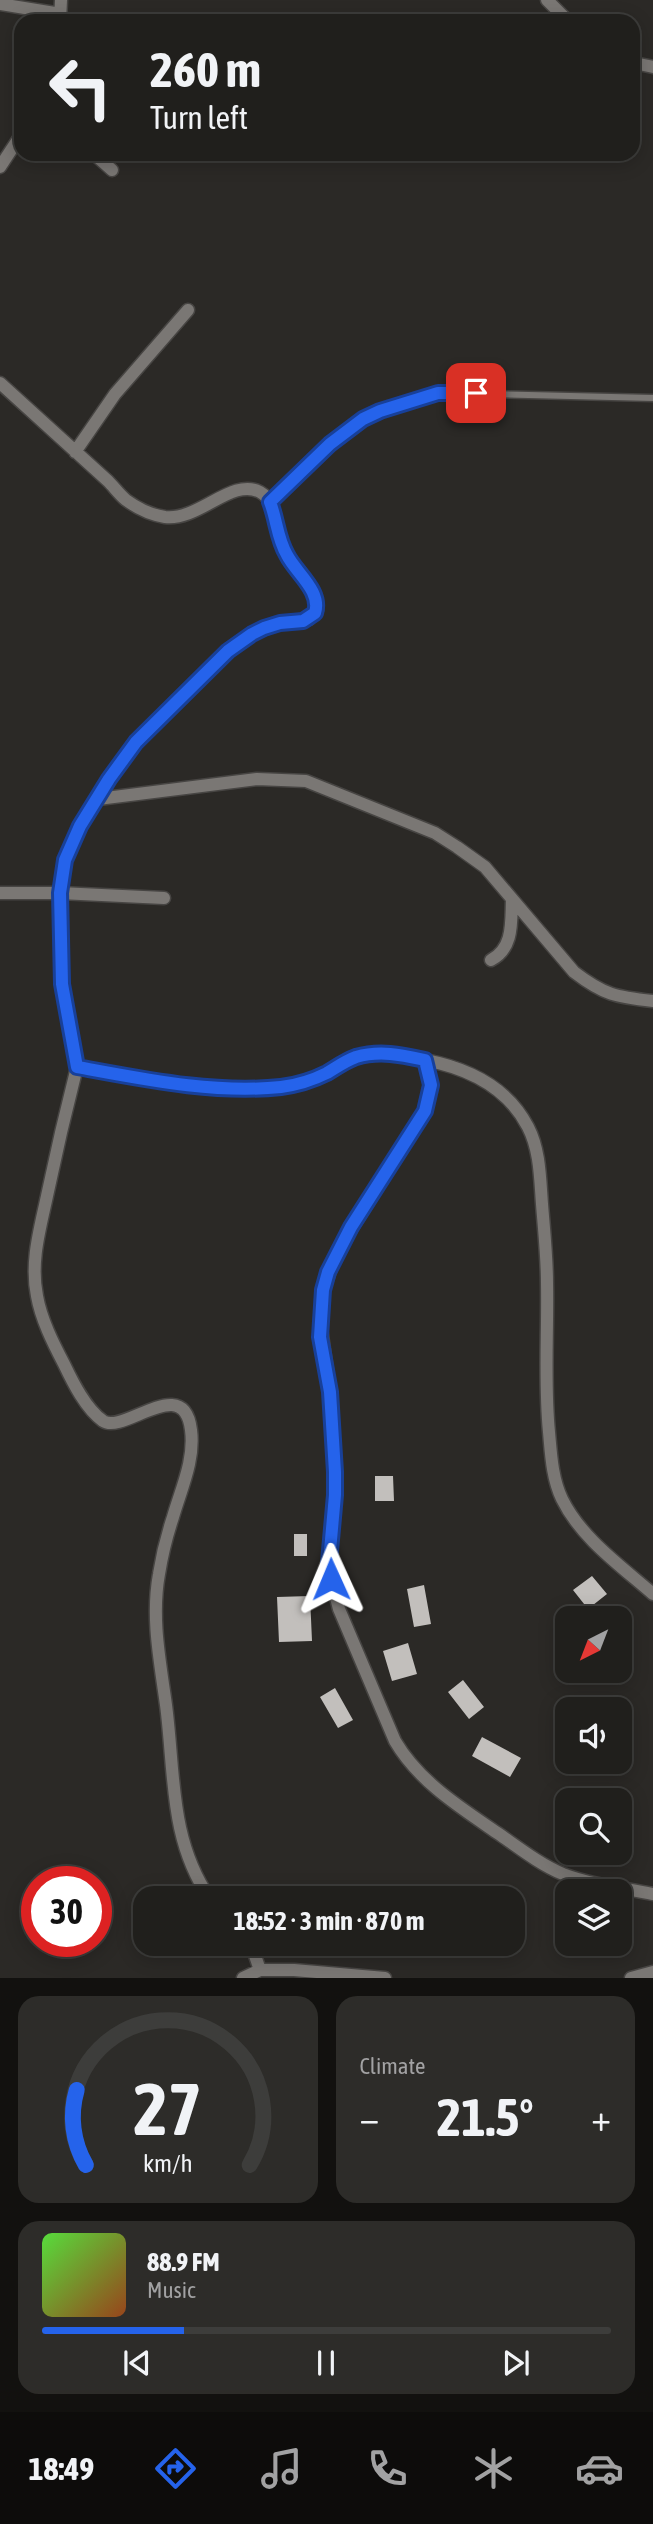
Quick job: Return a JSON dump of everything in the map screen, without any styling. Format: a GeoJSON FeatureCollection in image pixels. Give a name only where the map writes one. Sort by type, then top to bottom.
{"type":"FeatureCollection","features":[{"type":"Feature","properties":{"kind":"street"},"geometry":{"type":"LineString","coordinates":[[547,0],[561,14]]}},
{"type":"Feature","properties":{"kind":"street"},"geometry":{"type":"LineString","coordinates":[[0,4],[46,14]]}},
{"type":"Feature","properties":{"kind":"street"},"geometry":{"type":"LineString","coordinates":[[0,167],[14,146]]}},
{"type":"Feature","properties":{"kind":"street"},"geometry":{"type":"LineString","coordinates":[[102,161],[112,170]]}},
{"type":"Feature","properties":{"kind":"street"},"geometry":{"type":"LineString","coordinates":[[75,452],[115,394],[188,310]]}},
{"type":"Feature","properties":{"kind":"street"},"geometry":{"type":"LineString","coordinates":[[0,383],[126,499],[152,514],[166,517],[187,515],[233,491],[243,488],[259,491],[270,502],[280,542],[287,556],[308,584],[316,600],[315,613],[303,621],[264,628],[228,651],[136,742],[109,779],[72,842],[65,860],[60,893],[62,984],[77,1067],[35,1255],[37,1297],[53,1343],[68,1373],[90,1407],[103,1420],[108,1423],[117,1422],[157,1407],[172,1405],[182,1409],[191,1427],[186,1476],[159,1571],[156,1631],[179,1833],[202,1886]]}},
{"type":"Feature","properties":{"kind":"street"},"geometry":{"type":"LineString","coordinates":[[98,799],[257,779],[306,781],[435,833],[485,867],[574,972],[592,985],[617,997],[653,1001]]}},
{"type":"Feature","properties":{"kind":"street"},"geometry":{"type":"LineString","coordinates":[[0,893],[164,898]]}},
{"type":"Feature","properties":{"kind":"street"},"geometry":{"type":"LineString","coordinates":[[491,960],[500,954],[508,942],[512,899]]}},
{"type":"Feature","properties":{"kind":"street"},"geometry":{"type":"LineString","coordinates":[[77,1067],[183,1083],[260,1087],[293,1085],[356,1057],[397,1054],[465,1070],[496,1088],[518,1111],[528,1127],[535,1145],[540,1177],[547,1283],[546,1410],[555,1481],[561,1498],[581,1527],[608,1555],[653,1594]]}},
{"type":"Feature","properties":{"kind":"street"},"geometry":{"type":"LineString","coordinates":[[425,1060],[431,1085],[425,1111],[351,1227],[328,1272],[323,1290],[320,1337],[330,1392],[335,1472],[329,1562],[334,1594],[395,1741],[404,1756],[425,1778],[524,1852],[562,1873],[598,1884],[653,1894]]}},
{"type":"Feature","properties":{"kind":"street"},"geometry":{"type":"LineString","coordinates":[[255,1956],[260,1970]]}},
{"type":"Feature","properties":{"kind":"street"},"geometry":{"type":"LineString","coordinates":[[243,1978],[260,1970],[385,1978]]}},
{"type":"Feature","properties":{"kind":"street"},"geometry":{"type":"LineString","coordinates":[[631,1978],[653,1972]]}},
{"type":"Feature","properties":{"kind":"lane"},"geometry":{"type":"LineString","coordinates":[[270,502],[350,428],[380,411],[418,398],[438,393],[653,398]]}},
{"type":"Feature","properties":{"kind":"building"},"geometry":{"type":"Polygon","coordinates":[[[375,1476],[393,1476],[394,1501],[375,1501],[375,1476]]]}},
{"type":"Feature","properties":{"kind":"building"},"geometry":{"type":"Polygon","coordinates":[[[294,1534],[307,1534],[307,1556],[294,1556],[294,1534]]]}},
{"type":"Feature","properties":{"kind":"building"},"geometry":{"type":"Polygon","coordinates":[[[592,1576],[607,1594],[592,1606],[586,1606],[573,1590],[592,1576]]]}},
{"type":"Feature","properties":{"kind":"building"},"geometry":{"type":"Polygon","coordinates":[[[424,1585],[431,1624],[414,1627],[407,1589],[424,1585]]]}},
{"type":"Feature","properties":{"kind":"building"},"geometry":{"type":"Polygon","coordinates":[[[310,1596],[312,1641],[279,1642],[277,1597],[310,1596]]]}},
{"type":"Feature","properties":{"kind":"building"},"geometry":{"type":"Polygon","coordinates":[[[408,1643],[417,1674],[392,1681],[383,1651],[408,1643]]]}},
{"type":"Feature","properties":{"kind":"building"},"geometry":{"type":"Polygon","coordinates":[[[463,1680],[484,1707],[469,1719],[448,1692],[463,1680]]]}},
{"type":"Feature","properties":{"kind":"building"},"geometry":{"type":"Polygon","coordinates":[[[335,1688],[353,1720],[338,1728],[320,1697],[335,1688]]]}},
{"type":"Feature","properties":{"kind":"building"},"geometry":{"type":"Polygon","coordinates":[[[482,1737],[521,1758],[510,1777],[472,1756],[482,1737]]]}},
{"type":"Feature","properties":{"kind":"route"},"geometry":{"type":"LineString","coordinates":[[331,1579],[329,1562],[335,1472],[330,1392],[320,1337],[320,1306],[328,1272],[338,1250],[366,1201],[425,1111],[431,1085],[425,1060],[397,1054],[372,1054],[356,1057],[327,1073],[293,1085],[250,1088],[131,1077],[77,1067],[62,984],[60,893],[65,860],[80,826],[136,742],[228,651],[264,628],[309,619],[317,610],[316,600],[308,584],[295,569],[280,542],[270,502],[330,444],[363,419],[438,393],[476,393]]}}]}
